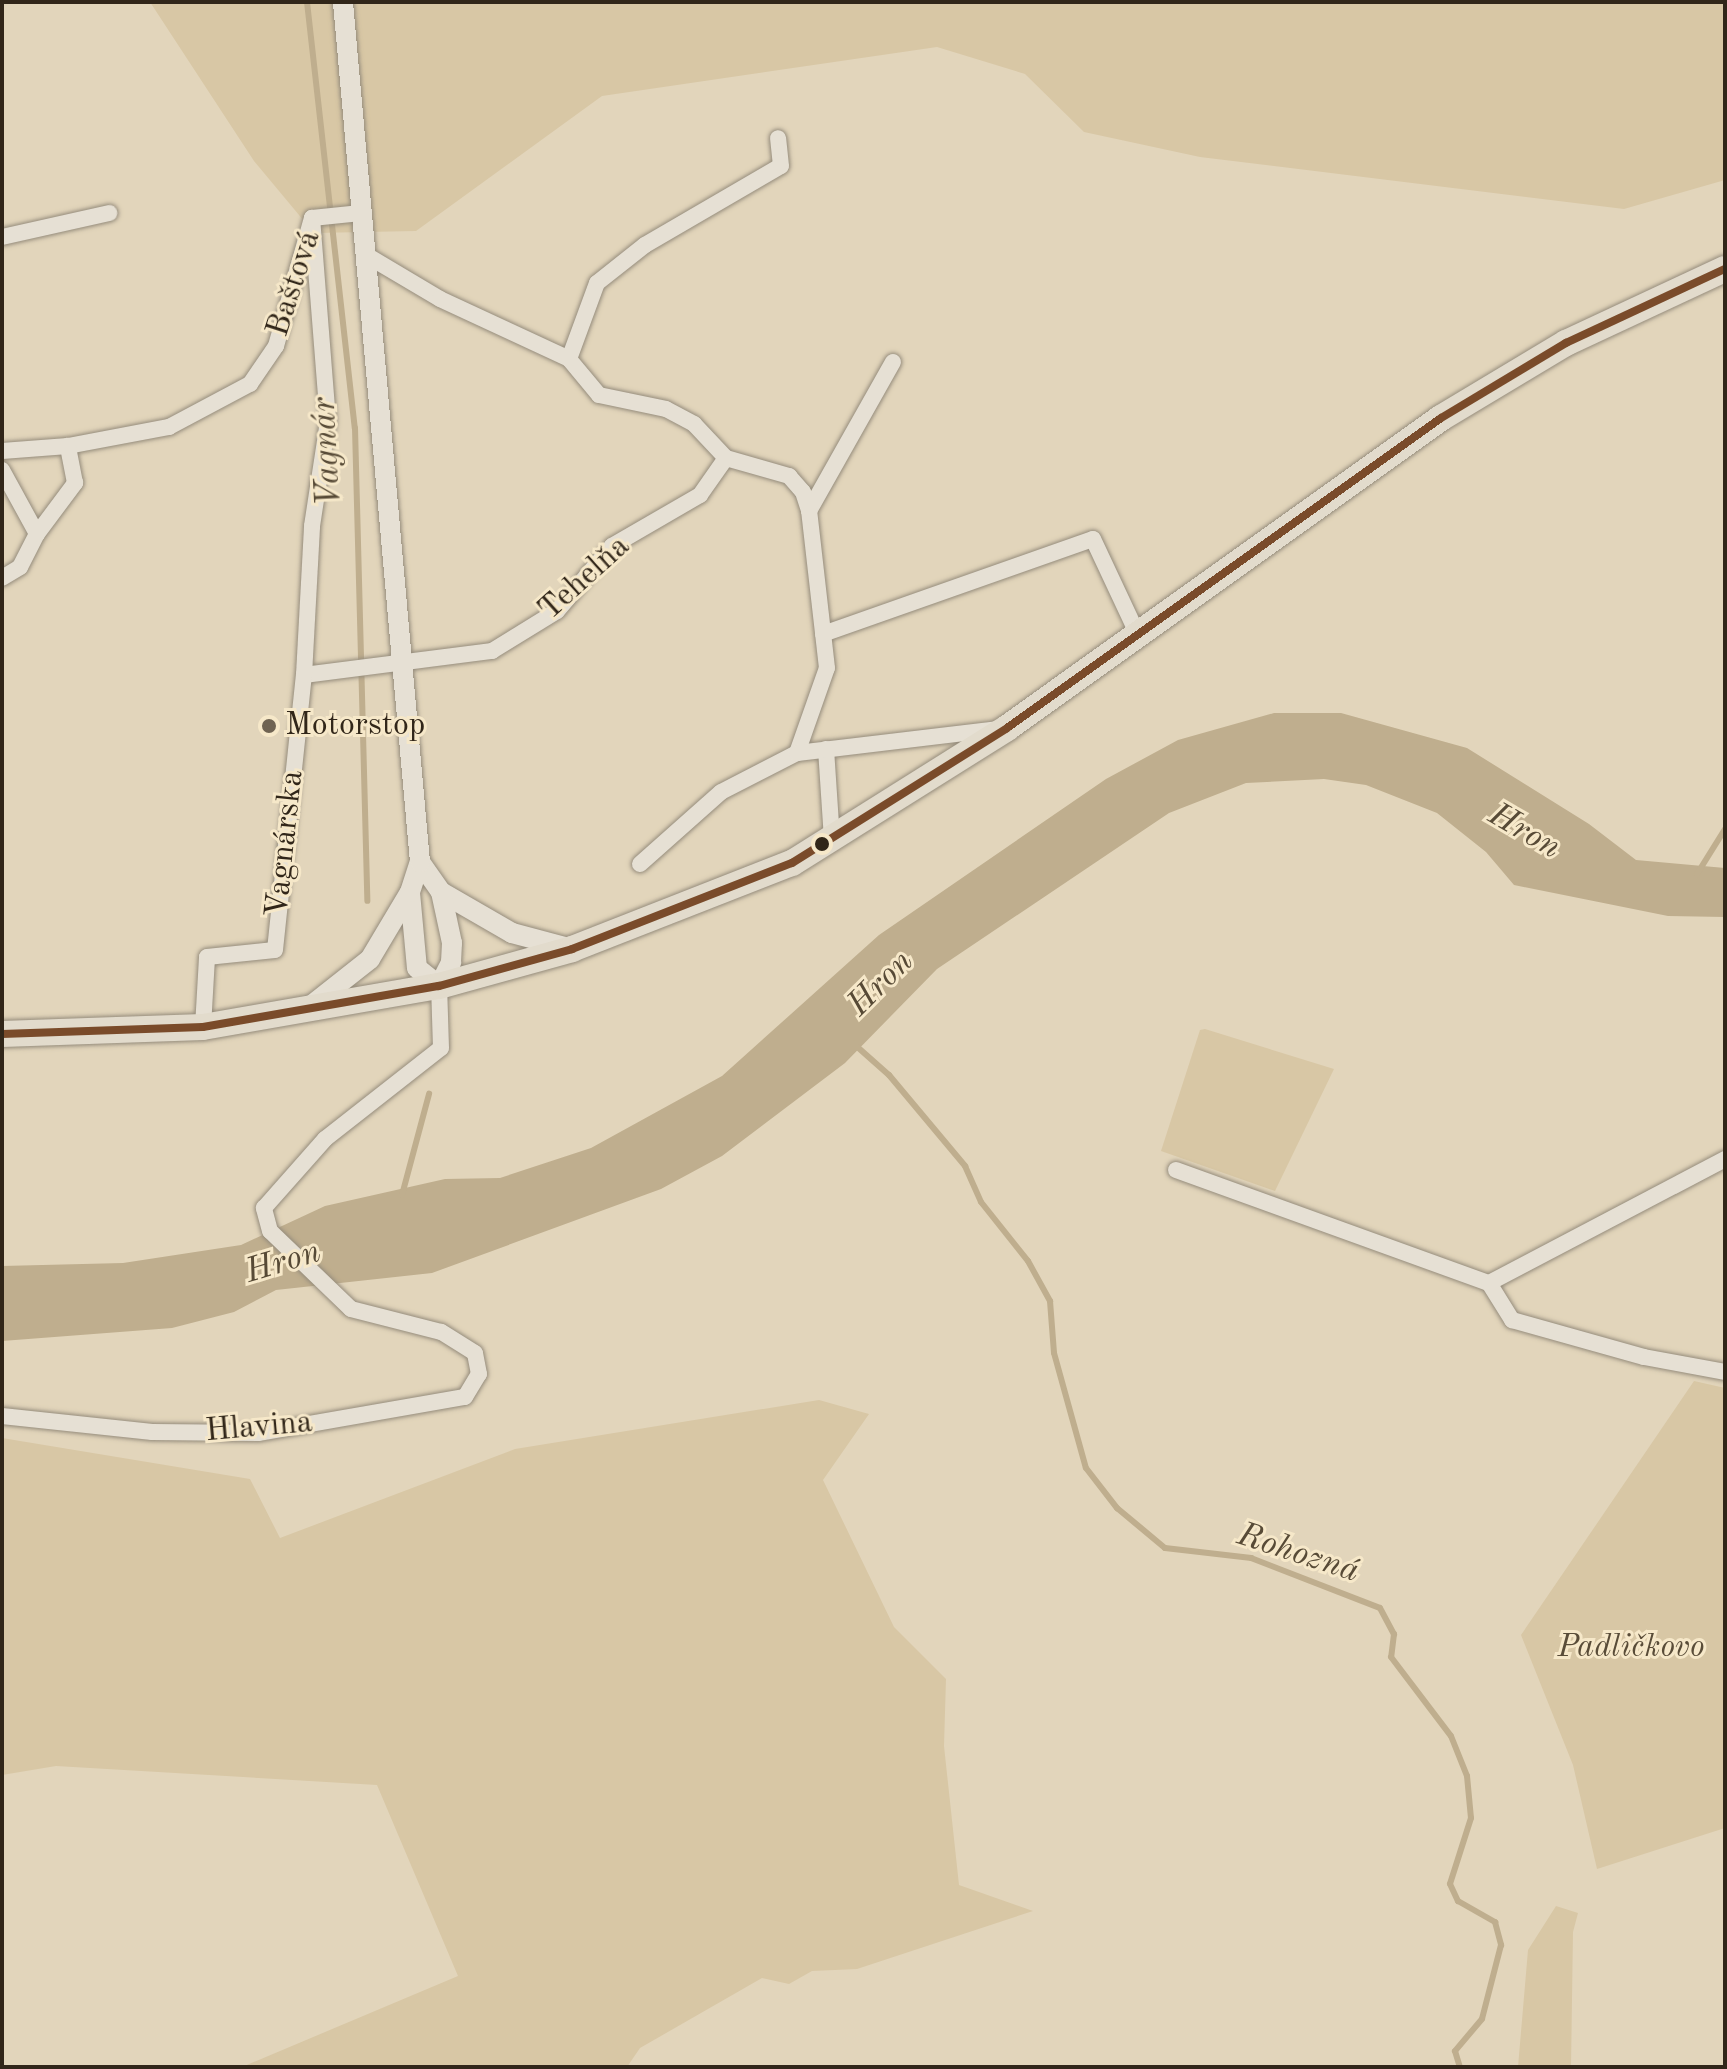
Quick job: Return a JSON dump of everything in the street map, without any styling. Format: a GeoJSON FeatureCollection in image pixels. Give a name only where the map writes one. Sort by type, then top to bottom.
{"type":"FeatureCollection","features":[{"type":"Feature","properties":{"kind":"main road"},"geometry":{"type":"LineString","coordinates":[[2,1034],[203,1027],[409,993],[572,949],[714,897],[832,839],[1007,728],[1489,387],[1566,343],[1725,269]]}},
{"type":"Feature","properties":{"kind":"street"},"geometry":{"type":"LineString","coordinates":[[343,2],[335,216],[366,255],[440,299],[569,359],[599,395],[666,409],[694,424],[726,458],[789,476],[803,492],[809,511],[827,668],[797,753]]}},
{"type":"Feature","properties":{"kind":"street"},"geometry":{"type":"LineString","coordinates":[[569,359],[597,283],[657,237],[781,166],[778,138]]}},
{"type":"Feature","properties":{"kind":"street"},"geometry":{"type":"LineString","coordinates":[[2,237],[109,213]]}},
{"type":"Feature","properties":{"kind":"street","name":"Baštová"},"geometry":{"type":"LineString","coordinates":[[2,451],[68,446],[169,427],[250,384],[276,346],[335,216]]}},
{"type":"Feature","properties":{"kind":"street","name":"Vagnárska"},"geometry":{"type":"LineString","coordinates":[[203,1027],[207,957],[275,950],[304,675],[312,526],[328,421],[335,216]]}},
{"type":"Feature","properties":{"kind":"street"},"geometry":{"type":"LineString","coordinates":[[301,1013],[370,959],[410,892],[420,862],[366,255]]}},
{"type":"Feature","properties":{"kind":"street"},"geometry":{"type":"LineString","coordinates":[[809,511],[893,362]]}},
{"type":"Feature","properties":{"kind":"street"},"geometry":{"type":"LineString","coordinates":[[2,578],[20,567],[37,534],[75,483],[68,446]]}},
{"type":"Feature","properties":{"kind":"street","name":"Tehelňa"},"geometry":{"type":"LineString","coordinates":[[304,675],[401,666],[492,651],[557,611],[612,546],[700,495],[726,458]]}},
{"type":"Feature","properties":{"kind":"street"},"geometry":{"type":"LineString","coordinates":[[2,470],[37,534]]}},
{"type":"Feature","properties":{"kind":"street"},"geometry":{"type":"LineString","coordinates":[[823,634],[1093,539],[1138,635]]}},
{"type":"Feature","properties":{"kind":"street"},"geometry":{"type":"LineString","coordinates":[[640,864],[721,792],[797,753],[1007,728]]}},
{"type":"Feature","properties":{"kind":"street"},"geometry":{"type":"LineString","coordinates":[[826,749],[832,839]]}},
{"type":"Feature","properties":{"kind":"street"},"geometry":{"type":"LineString","coordinates":[[410,892],[417,968],[439,986],[451,962],[452,943],[441,892],[420,862]]}},
{"type":"Feature","properties":{"kind":"street"},"geometry":{"type":"LineString","coordinates":[[441,892],[512,933],[572,949]]}},
{"type":"Feature","properties":{"kind":"street","name":"Hlavina"},"geometry":{"type":"LineString","coordinates":[[2,1416],[152,1432],[258,1433],[465,1397],[479,1374],[475,1353],[441,1332],[351,1309],[323,1286],[270,1231],[264,1208],[325,1139],[441,1048],[439,986]]}},
{"type":"Feature","properties":{"kind":"street"},"geometry":{"type":"LineString","coordinates":[[1489,1283],[1725,1159]]}},
{"type":"Feature","properties":{"kind":"street"},"geometry":{"type":"LineString","coordinates":[[1176,1170],[1489,1283],[1512,1320],[1644,1357],[1725,1372]]}},
{"type":"Feature","properties":{"kind":"green space"},"geometry":{"type":"Polygon","coordinates":[[[150,2],[1725,2],[1725,180],[1624,209],[1200,157],[1084,132],[1025,74],[937,47],[602,96],[416,231],[314,233],[254,161],[150,2]]]}},
{"type":"Feature","properties":{"kind":"green space"},"geometry":{"type":"Polygon","coordinates":[[[1200,1030],[1334,1069],[1275,1191],[1161,1151],[1200,1030]]]}},
{"type":"Feature","properties":{"kind":"green space","name":"Padličkovo"},"geometry":{"type":"Polygon","coordinates":[[[1694,1381],[1725,1388],[1725,1828],[1597,1869],[1573,1765],[1521,1635],[1694,1381]]]}},
{"type":"Feature","properties":{"kind":"green space"},"geometry":{"type":"Polygon","coordinates":[[[819,1400],[869,1414],[823,1480],[894,1627],[946,1679],[944,1746],[959,1885],[1033,1911],[857,1969],[812,1971],[789,1984],[762,1978],[640,2048],[627,2067],[242,2067],[458,1976],[377,1785],[56,1766],[2,1775],[2,1438],[250,1479],[280,1538],[515,1449],[819,1400]]]}},
{"type":"Feature","properties":{"kind":"green space"},"geometry":{"type":"Polygon","coordinates":[[[1556,1906],[1578,1913],[1573,1932],[1571,2067],[1518,2067],[1528,1950],[1556,1906]]]}},
{"type":"Feature","properties":{"kind":"water","name":"Hron"},"geometry":{"type":"Polygon","coordinates":[[[1274,713],[1341,713],[1467,748],[1589,824],[1636,860],[1725,868],[1725,917],[1668,916],[1514,885],[1486,852],[1437,813],[1366,785],[1324,779],[1246,783],[1169,813],[937,969],[845,1063],[722,1156],[661,1189],[432,1273],[276,1290],[234,1312],[172,1328],[2,1341],[2,1266],[123,1263],[241,1245],[325,1206],[445,1179],[500,1178],[591,1148],[722,1076],[879,935],[1106,779],[1178,740],[1274,713]]]}},
{"type":"Feature","properties":{"kind":"waterway","name":"Vagnár"},"geometry":{"type":"LineString","coordinates":[[307,2],[355,428],[367,901]]}},
{"type":"Feature","properties":{"kind":"waterway"},"geometry":{"type":"LineString","coordinates":[[1697,874],[1725,829]]}},
{"type":"Feature","properties":{"kind":"waterway","name":"Rohozná"},"geometry":{"type":"LineString","coordinates":[[854,1044],[889,1075],[965,1166],[981,1202],[1028,1261],[1050,1301],[1054,1353],[1086,1468],[1117,1508],[1165,1548],[1251,1558],[1380,1608],[1394,1634],[1391,1657],[1451,1736],[1467,1776],[1471,1818],[1450,1884],[1458,1901],[1495,1922],[1501,1945],[1482,2019],[1455,2051],[1460,2067]]}},
{"type":"Feature","properties":{"kind":"waterway","name":"Vagnár"},"geometry":{"type":"LineString","coordinates":[[402,1195],[429,1094]]}},
{"type":"Feature","properties":{"kind":"transit line"},"geometry":{"type":"LineString","coordinates":[[2,1034],[203,1027],[439,986],[572,949],[792,863],[1007,728],[1441,418],[1566,343],[1725,269]]}},
{"type":"Feature","properties":{"kind":"place","name":"Motorstop"},"geometry":{"type":"Point","coordinates":[269,726]}}]}
